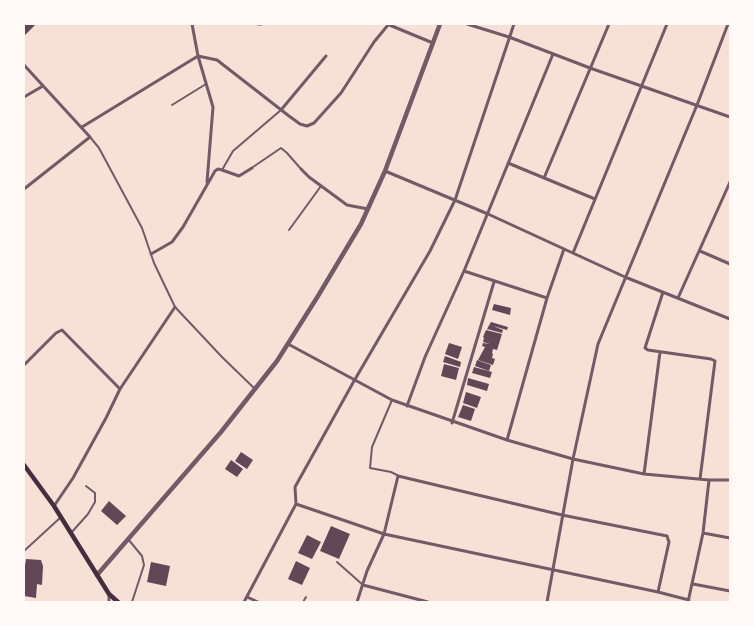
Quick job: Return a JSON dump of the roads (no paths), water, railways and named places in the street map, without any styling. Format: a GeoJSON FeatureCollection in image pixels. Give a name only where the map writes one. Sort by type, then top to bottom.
{"type":"FeatureCollection","features":[{"type":"Feature","properties":{"kind":"main road"},"geometry":{"type":"LineString","coordinates":[[24,465],[54,506],[110,594],[118,602]]}},
{"type":"Feature","properties":{"kind":"street"},"geometry":{"type":"LineString","coordinates":[[192,24],[198,56],[214,114],[207,182]]}},
{"type":"Feature","properties":{"kind":"street"},"geometry":{"type":"LineString","coordinates":[[82,127],[198,56],[217,60],[300,124],[307,126],[314,123],[341,93],[387,24],[433,43]]}},
{"type":"Feature","properties":{"kind":"street"},"geometry":{"type":"LineString","coordinates":[[97,575],[221,432],[288,344],[368,209],[385,170],[440,24]]}},
{"type":"Feature","properties":{"kind":"street"},"geometry":{"type":"LineString","coordinates":[[467,24],[509,37],[590,68],[730,117]]}},
{"type":"Feature","properties":{"kind":"street"},"geometry":{"type":"LineString","coordinates":[[244,602],[296,504],[295,487],[354,381],[430,252],[455,200],[514,24]]}},
{"type":"Feature","properties":{"kind":"street"},"geometry":{"type":"LineString","coordinates":[[544,178],[609,24]]}},
{"type":"Feature","properties":{"kind":"street"},"geometry":{"type":"LineString","coordinates":[[573,253],[667,24]]}},
{"type":"Feature","properties":{"kind":"street"},"geometry":{"type":"LineString","coordinates":[[547,602],[573,459],[598,344],[697,105],[728,24]]}},
{"type":"Feature","properties":{"kind":"street"},"geometry":{"type":"LineString","coordinates":[[408,406],[426,357],[464,272],[553,54]]}},
{"type":"Feature","properties":{"kind":"street"},"geometry":{"type":"LineString","coordinates":[[282,110],[326,56]]}},
{"type":"Feature","properties":{"kind":"street"},"geometry":{"type":"LineString","coordinates":[[24,64],[90,137],[24,189]]}},
{"type":"Feature","properties":{"kind":"street"},"geometry":{"type":"LineString","coordinates":[[24,97],[43,86]]}},
{"type":"Feature","properties":{"kind":"street"},"geometry":{"type":"LineString","coordinates":[[508,163],[595,199]]}},
{"type":"Feature","properties":{"kind":"street"},"geometry":{"type":"LineString","coordinates":[[151,254],[172,242],[183,227],[215,171],[218,169],[239,176],[252,168]]}},
{"type":"Feature","properties":{"kind":"street"},"geometry":{"type":"LineString","coordinates":[[301,169],[347,205],[368,209]]}},
{"type":"Feature","properties":{"kind":"street"},"geometry":{"type":"LineString","coordinates":[[385,170],[488,214],[625,277],[730,319]]}},
{"type":"Feature","properties":{"kind":"street"},"geometry":{"type":"LineString","coordinates":[[678,298],[730,182]]}},
{"type":"Feature","properties":{"kind":"street"},"geometry":{"type":"LineString","coordinates":[[507,440],[547,298],[564,249]]}},
{"type":"Feature","properties":{"kind":"street"},"geometry":{"type":"LineString","coordinates":[[700,251],[730,264]]}},
{"type":"Feature","properties":{"kind":"street"},"geometry":{"type":"LineString","coordinates":[[464,272],[547,298]]}},
{"type":"Feature","properties":{"kind":"street"},"geometry":{"type":"LineString","coordinates":[[452,422],[494,282]]}},
{"type":"Feature","properties":{"kind":"street"},"geometry":{"type":"LineString","coordinates":[[663,292],[645,348],[716,361],[700,479]]}},
{"type":"Feature","properties":{"kind":"street"},"geometry":{"type":"LineString","coordinates":[[54,506],[73,478],[120,389],[175,307]]}},
{"type":"Feature","properties":{"kind":"street"},"geometry":{"type":"LineString","coordinates":[[24,365],[56,333],[62,330],[120,389]]}},
{"type":"Feature","properties":{"kind":"street"},"geometry":{"type":"LineString","coordinates":[[288,344],[392,400],[507,440],[573,459],[644,474],[708,480],[730,480]]}},
{"type":"Feature","properties":{"kind":"street"},"geometry":{"type":"LineString","coordinates":[[644,474],[660,352]]}},
{"type":"Feature","properties":{"kind":"street"},"geometry":{"type":"LineString","coordinates":[[357,602],[367,571],[384,534],[398,476],[562,515],[667,536],[669,542],[658,592]]}},
{"type":"Feature","properties":{"kind":"street"},"geometry":{"type":"LineString","coordinates":[[296,504],[384,534],[658,592],[689,601],[703,533],[708,480]]}},
{"type":"Feature","properties":{"kind":"street"},"geometry":{"type":"LineString","coordinates":[[703,533],[730,538]]}},
{"type":"Feature","properties":{"kind":"street"},"geometry":{"type":"LineString","coordinates":[[693,584],[730,591]]}},
{"type":"Feature","properties":{"kind":"street"},"geometry":{"type":"LineString","coordinates":[[363,585],[428,602]]}},
{"type":"Feature","properties":{"kind":"street"},"geometry":{"type":"LineString","coordinates":[[109,602],[110,594]]}},
{"type":"Feature","properties":{"kind":"street"},"geometry":{"type":"LineString","coordinates":[[247,597],[258,602]]}},
{"type":"Feature","properties":{"kind":"lane"},"geometry":{"type":"LineString","coordinates":[[172,104],[206,84]]}},
{"type":"Feature","properties":{"kind":"lane"},"geometry":{"type":"LineString","coordinates":[[222,170],[233,152],[282,110]]}},
{"type":"Feature","properties":{"kind":"lane"},"geometry":{"type":"LineString","coordinates":[[90,137],[99,148],[142,228],[151,254],[175,307],[222,358],[255,389]]}},
{"type":"Feature","properties":{"kind":"lane"},"geometry":{"type":"LineString","coordinates":[[252,168],[281,148],[301,169]]}},
{"type":"Feature","properties":{"kind":"lane"},"geometry":{"type":"LineString","coordinates":[[289,230],[321,186]]}},
{"type":"Feature","properties":{"kind":"lane"},"geometry":{"type":"LineString","coordinates":[[392,400],[372,447],[370,468],[391,472],[398,476]]}},
{"type":"Feature","properties":{"kind":"lane"},"geometry":{"type":"LineString","coordinates":[[71,533],[88,514],[95,502],[95,493],[86,486]]}},
{"type":"Feature","properties":{"kind":"lane"},"geometry":{"type":"LineString","coordinates":[[24,551],[61,518]]}},
{"type":"Feature","properties":{"kind":"lane"},"geometry":{"type":"LineString","coordinates":[[128,539],[144,560],[132,602]]}},
{"type":"Feature","properties":{"kind":"lane"},"geometry":{"type":"LineString","coordinates":[[337,562],[363,585]]}},
{"type":"Feature","properties":{"kind":"lane"},"geometry":{"type":"LineString","coordinates":[[303,602],[306,597]]}}]}
